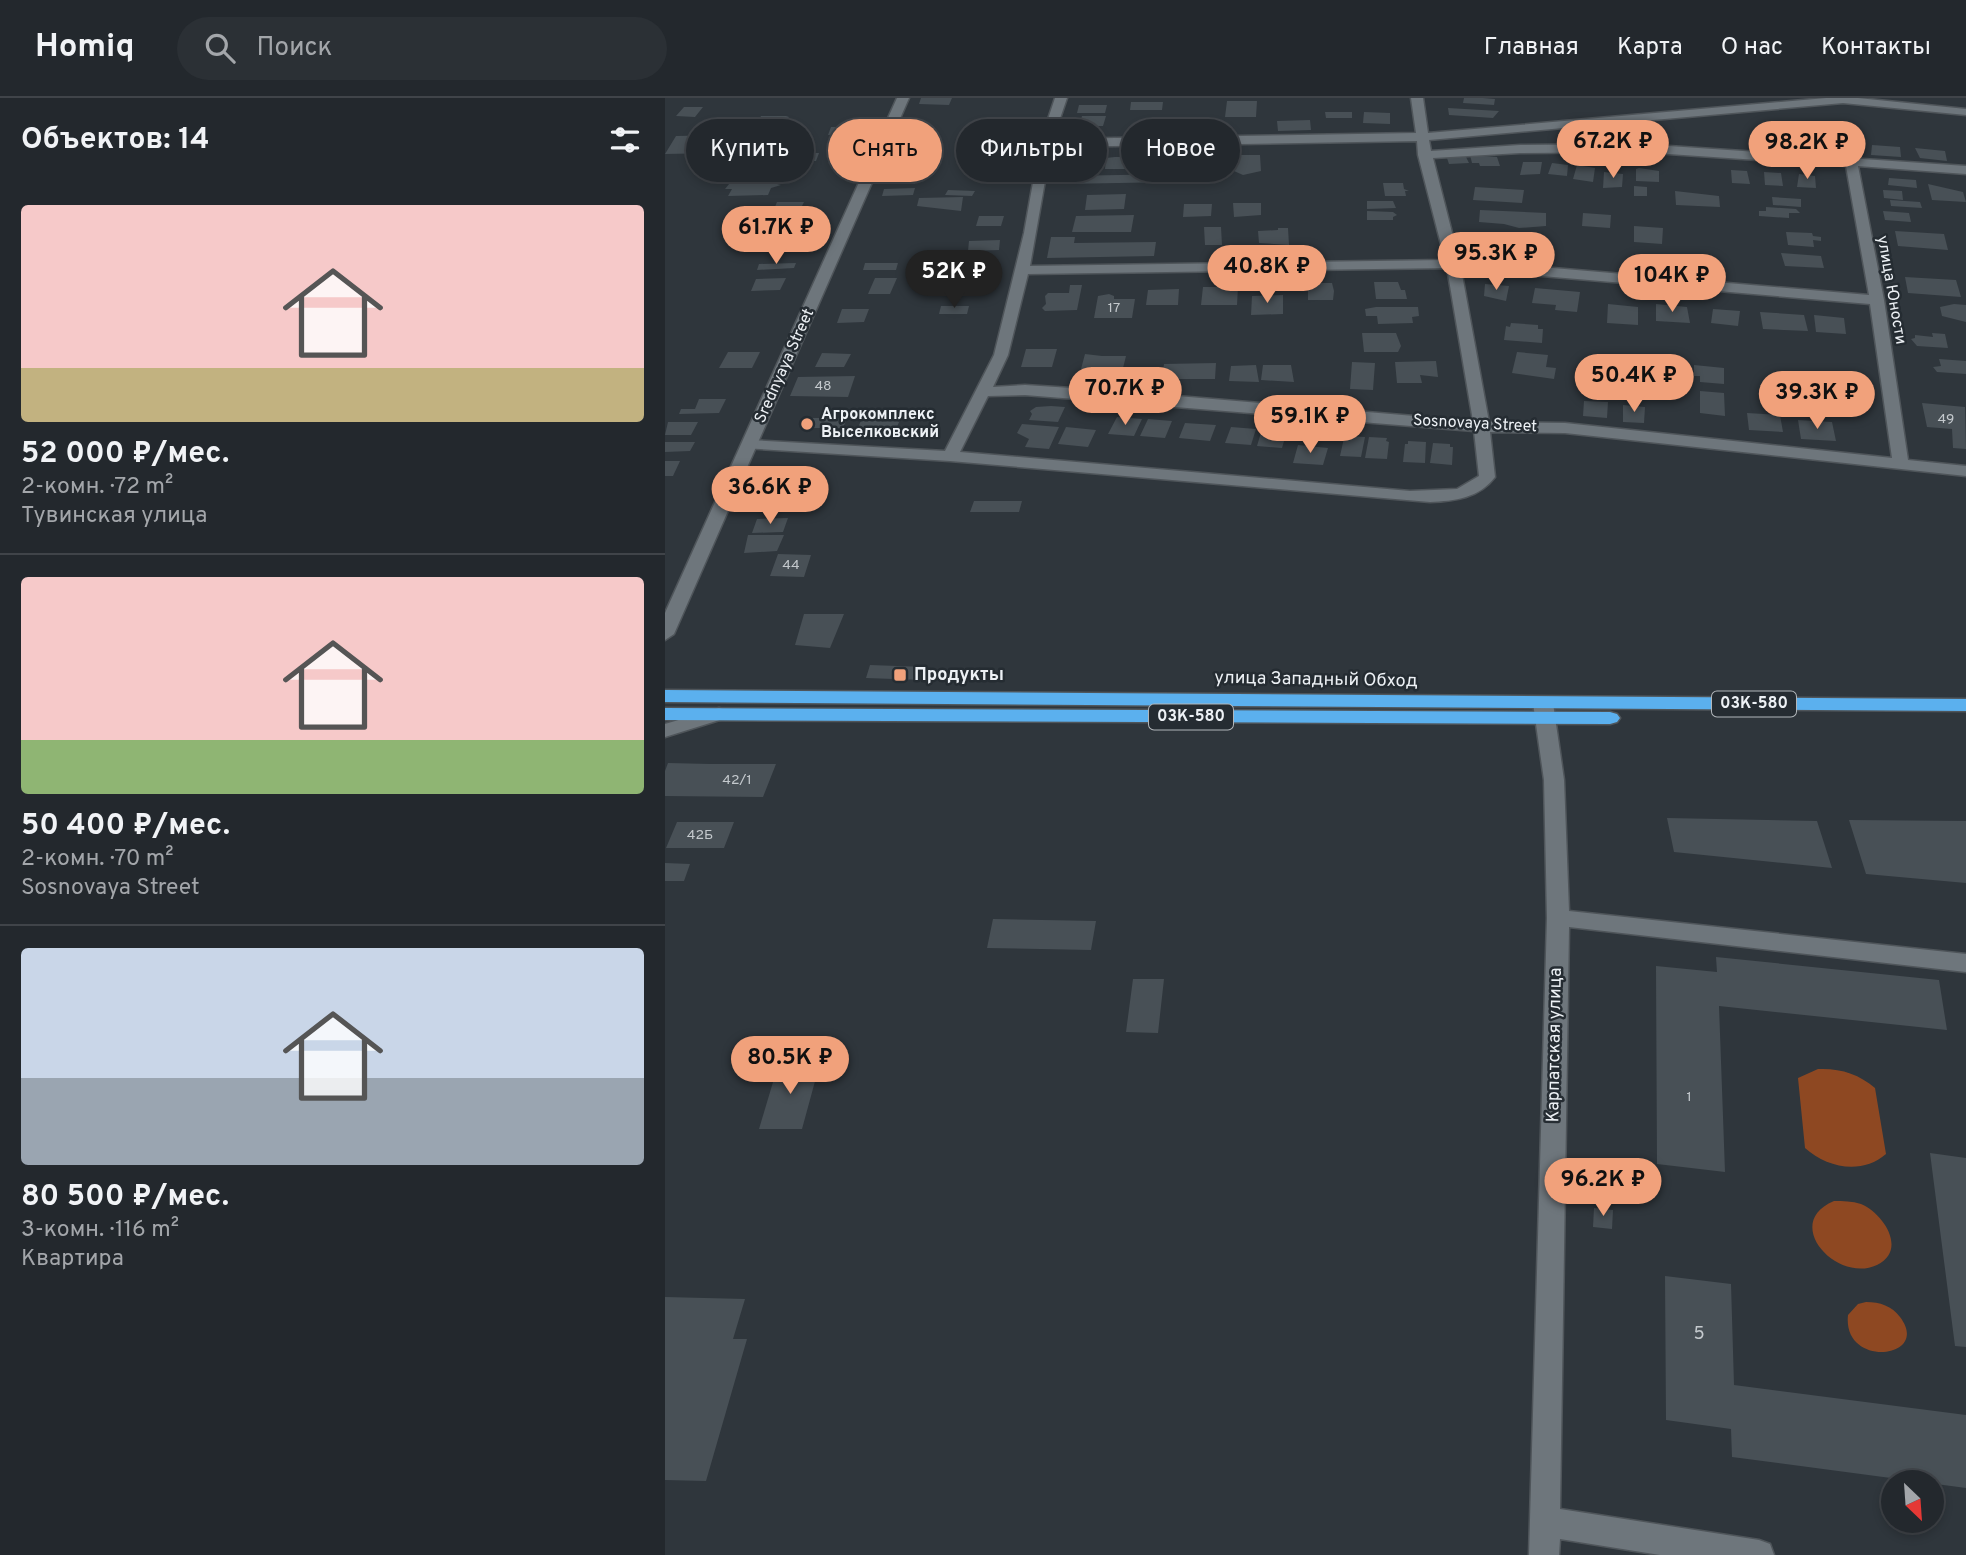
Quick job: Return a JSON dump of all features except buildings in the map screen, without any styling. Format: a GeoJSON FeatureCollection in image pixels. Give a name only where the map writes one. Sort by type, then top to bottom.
{"type":"FeatureCollection","features":[{"type":"Feature","properties":{"kind":"highway","name":"улица Западный Обход"},"geometry":{"type":"LineString","coordinates":[[665,696],[1966,719]]}},
{"type":"Feature","properties":{"kind":"highway","name":"улица Западный Обход"},"geometry":{"type":"LineString","coordinates":[[665,714],[1544,711],[1966,705]]}},
{"type":"Feature","properties":{"kind":"street","name":"Srednyaya Street"},"geometry":{"type":"LineString","coordinates":[[665,634],[903,98]]}},
{"type":"Feature","properties":{"kind":"street"},"geometry":{"type":"LineString","coordinates":[[1054,119],[1061,98]]}},
{"type":"Feature","properties":{"kind":"street"},"geometry":{"type":"LineString","coordinates":[[750,445],[950,456],[1410,496],[1440,497],[1471,491],[1487,477],[1483,427],[1453,264],[1420,137],[1417,98]]}},
{"type":"Feature","properties":{"kind":"street"},"geometry":{"type":"LineString","coordinates":[[1107,142],[1420,137],[1843,99],[1966,112]]}},
{"type":"Feature","properties":{"kind":"street"},"geometry":{"type":"LineString","coordinates":[[1640,103],[1649,116]]}},
{"type":"Feature","properties":{"kind":"street"},"geometry":{"type":"LineString","coordinates":[[1424,155],[1520,149],[1639,148],[1966,170]]}},
{"type":"Feature","properties":{"kind":"street","name":"улица Юности"},"geometry":{"type":"LineString","coordinates":[[1851,161],[1877,300],[1901,466]]}},
{"type":"Feature","properties":{"kind":"street"},"geometry":{"type":"LineString","coordinates":[[950,456],[1001,355],[1031,233],[1040,182]]}},
{"type":"Feature","properties":{"kind":"street"},"geometry":{"type":"LineString","coordinates":[[1021,270],[1453,264],[1877,300]]}},
{"type":"Feature","properties":{"kind":"street","name":"Sosnovaya Street"},"geometry":{"type":"LineString","coordinates":[[982,391],[1025,390],[1118,396],[1483,427],[1565,428],[1966,471]]}},
{"type":"Feature","properties":{"kind":"street","name":"Карпатская улица"},"geometry":{"type":"LineString","coordinates":[[1544,711],[1554,780],[1558,918],[1544,1555]]}},
{"type":"Feature","properties":{"kind":"street"},"geometry":{"type":"LineString","coordinates":[[665,731],[719,714]]}},
{"type":"Feature","properties":{"kind":"street"},"geometry":{"type":"LineString","coordinates":[[1558,918],[1966,963]]}},
{"type":"Feature","properties":{"kind":"street"},"geometry":{"type":"LineString","coordinates":[[1544,1522],[1759,1555]]}},
{"type":"Feature","properties":{"kind":"shaded area"},"geometry":{"type":"Polygon","coordinates":[[[1818,1069],[1849,1073],[1875,1088],[1886,1154],[1877,1161],[1856,1167],[1845,1166],[1824,1160],[1805,1148],[1798,1078],[1818,1069]]]}},
{"type":"Feature","properties":{"kind":"shaded area"},"geometry":{"type":"Polygon","coordinates":[[[1834,1201],[1861,1204],[1877,1215],[1889,1232],[1891,1241],[1891,1250],[1886,1258],[1877,1265],[1861,1269],[1832,1259],[1821,1248],[1814,1236],[1813,1223],[1819,1211],[1834,1201]]]}},
{"type":"Feature","properties":{"kind":"shaded area"},"geometry":{"type":"Polygon","coordinates":[[[1866,1302],[1885,1305],[1900,1317],[1907,1331],[1905,1342],[1896,1349],[1884,1352],[1870,1350],[1858,1344],[1850,1332],[1848,1315],[1858,1304],[1866,1302]]]}},
{"type":"Feature","properties":{"kind":"place","name":"Агрокомплекс Выселковский"},"geometry":{"type":"Point","coordinates":[807,424]}},
{"type":"Feature","properties":{"kind":"place","name":"Продукты"},"geometry":{"type":"Point","coordinates":[900,675]}}]}
